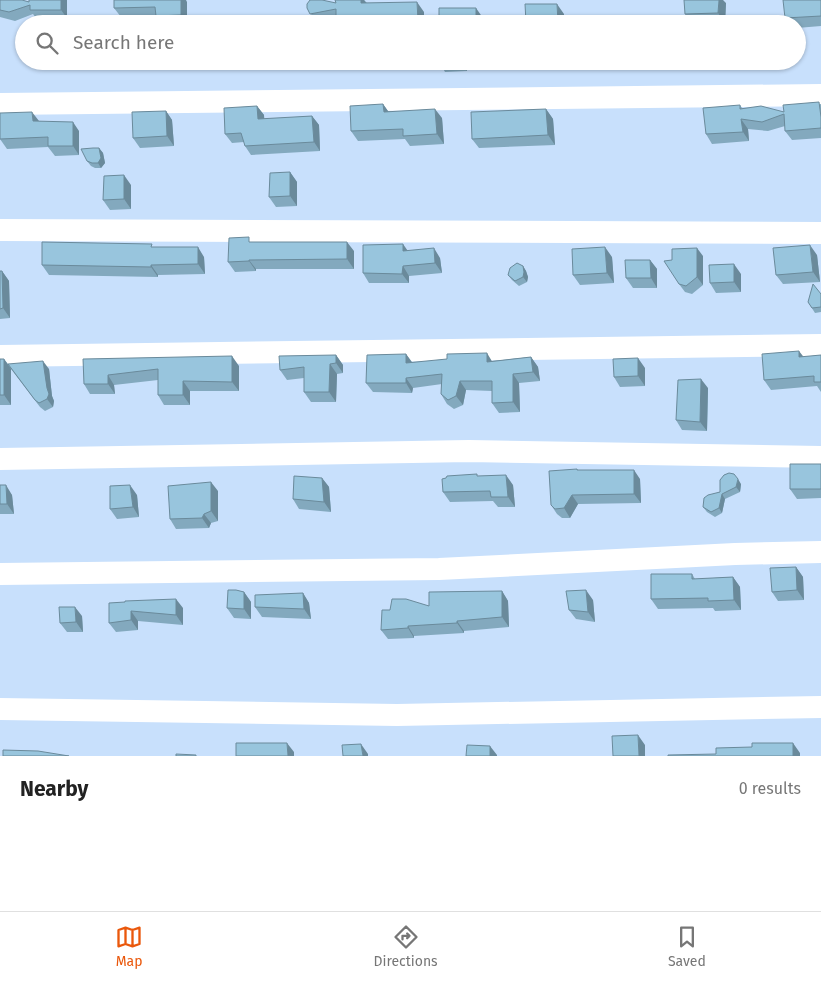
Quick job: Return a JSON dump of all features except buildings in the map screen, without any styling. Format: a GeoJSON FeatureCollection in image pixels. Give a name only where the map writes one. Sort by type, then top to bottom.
{"type":"FeatureCollection","features":[{"type":"Feature","properties":{"kind":"street"},"geometry":{"type":"LineString","coordinates":[[0,104],[821,95]]}},
{"type":"Feature","properties":{"kind":"street"},"geometry":{"type":"LineString","coordinates":[[0,230],[821,233]]}},
{"type":"Feature","properties":{"kind":"street"},"geometry":{"type":"LineString","coordinates":[[0,356],[821,345]]}},
{"type":"Feature","properties":{"kind":"street"},"geometry":{"type":"LineString","coordinates":[[0,459],[469,451],[821,457]]}},
{"type":"Feature","properties":{"kind":"street"},"geometry":{"type":"LineString","coordinates":[[0,574],[438,569],[735,554],[821,552]]}},
{"type":"Feature","properties":{"kind":"street"},"geometry":{"type":"LineString","coordinates":[[0,709],[396,715],[821,707]]}}]}
